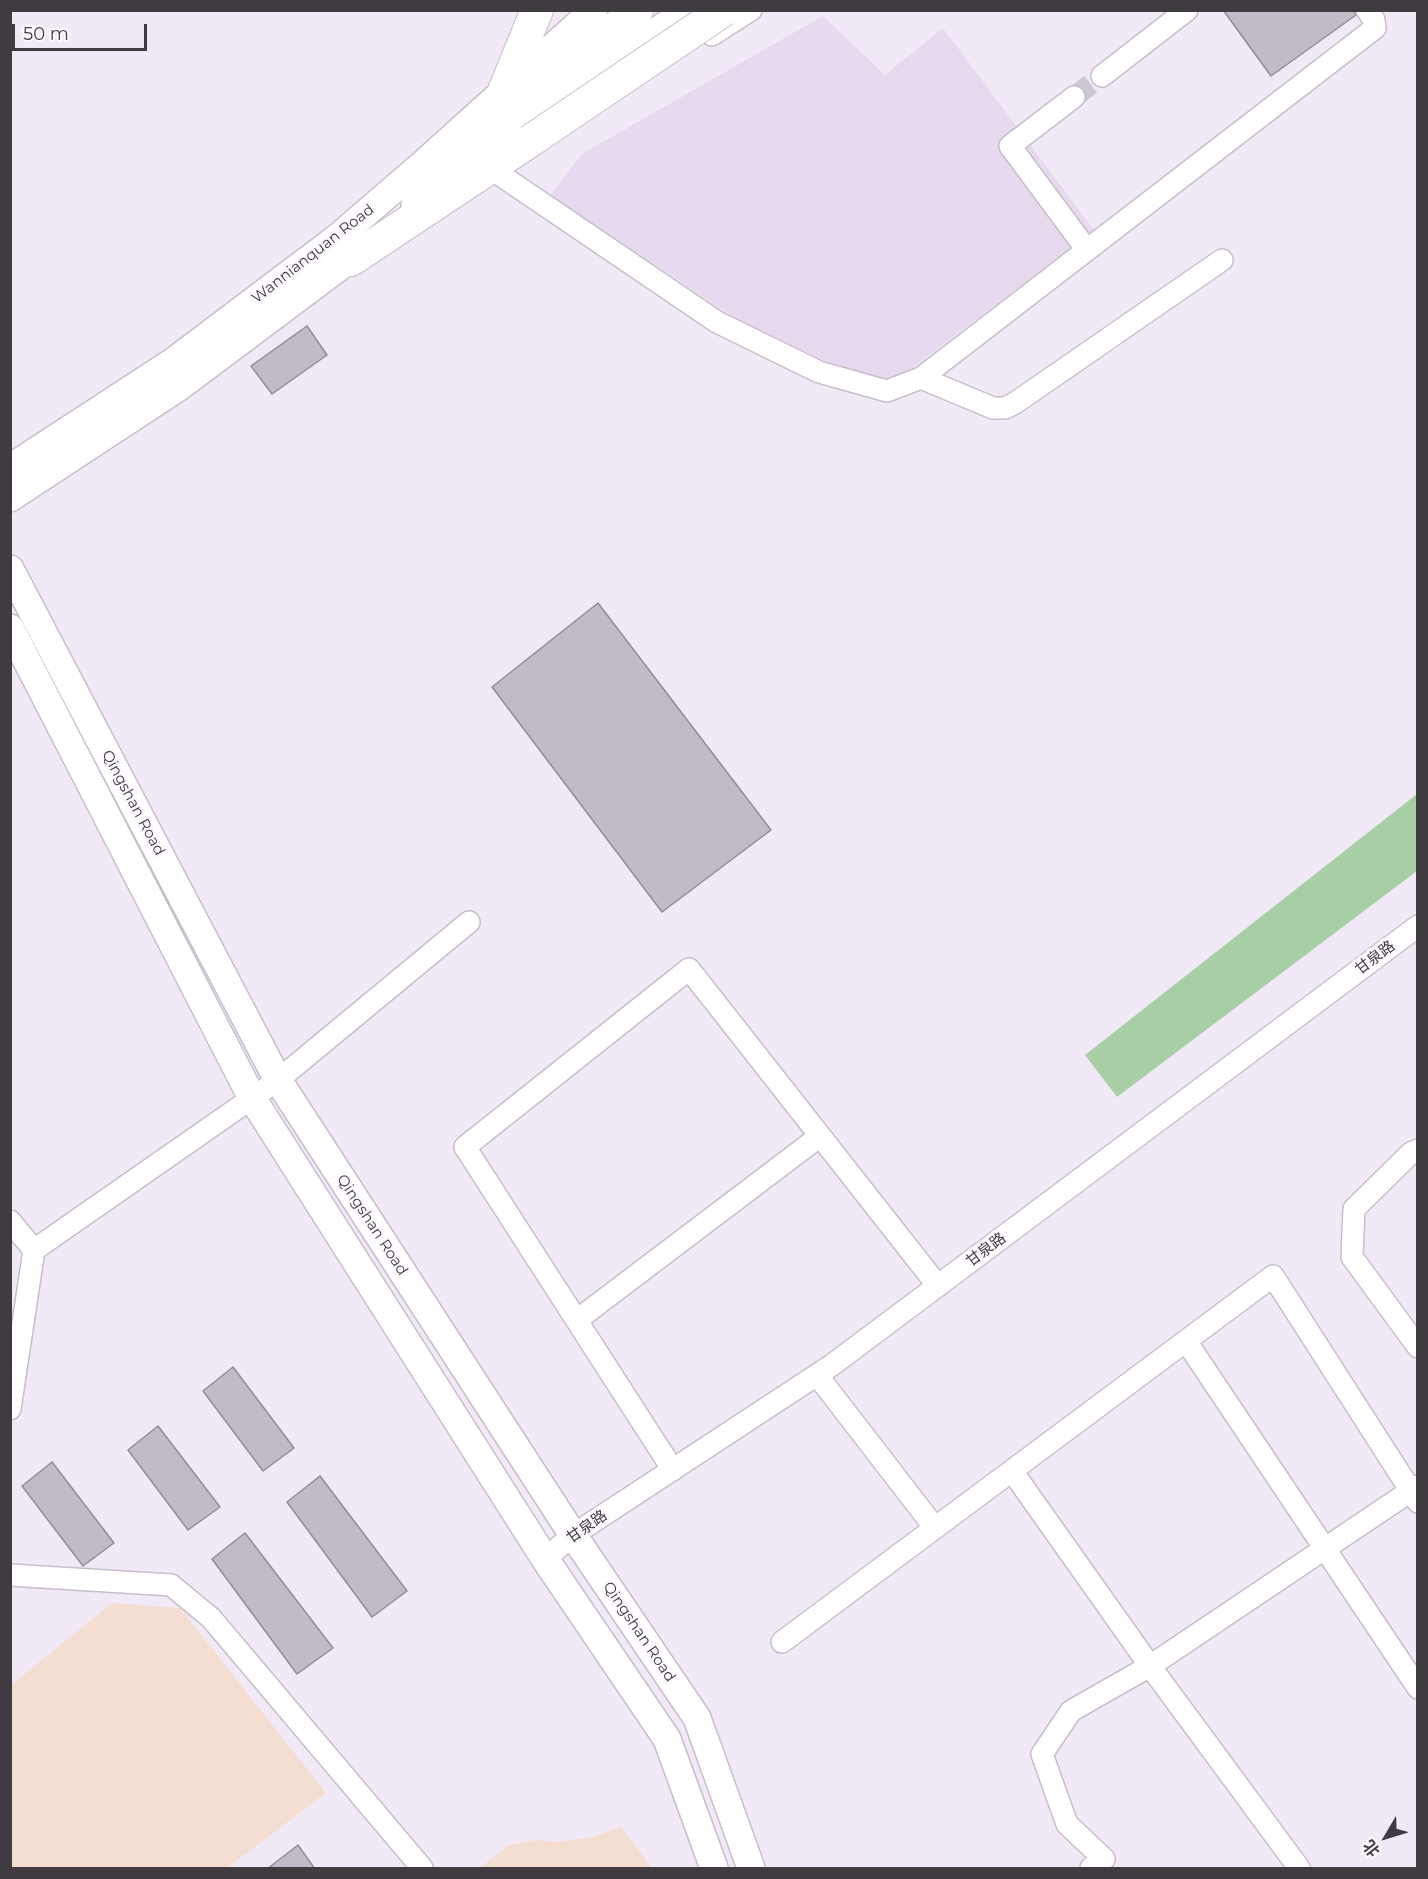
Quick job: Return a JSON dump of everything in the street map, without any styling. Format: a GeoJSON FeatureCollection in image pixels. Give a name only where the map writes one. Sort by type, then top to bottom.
{"type":"FeatureCollection","features":[{"type":"Feature","properties":{"kind":"highway"},"geometry":{"type":"LineString","coordinates":[[504,92],[537,10]]}},
{"type":"Feature","properties":{"kind":"highway"},"geometry":{"type":"LineString","coordinates":[[480,162],[511,116],[637,10]]}},
{"type":"Feature","properties":{"kind":"highway"},"geometry":{"type":"LineString","coordinates":[[351,260],[480,162],[530,141],[724,10]]}},
{"type":"Feature","properties":{"kind":"main road","name":"Wannianquan Road"},"geometry":{"type":"LineString","coordinates":[[10,468],[174,361],[338,238],[594,10]]}},
{"type":"Feature","properties":{"kind":"main road"},"geometry":{"type":"LineString","coordinates":[[480,162],[568,90],[688,10]]}},
{"type":"Feature","properties":{"kind":"main road","name":"Wannianquan Road"},"geometry":{"type":"LineString","coordinates":[[10,498],[179,387],[351,260]]}},
{"type":"Feature","properties":{"kind":"main road","name":"Qingshan Road"},"geometry":{"type":"LineString","coordinates":[[10,569],[278,1080],[573,1535],[697,1718],[751,1869]]}},
{"type":"Feature","properties":{"kind":"main road","name":"Qingshan Road"},"geometry":{"type":"LineString","coordinates":[[10,628],[252,1098],[545,1559],[667,1739],[714,1869]]}},
{"type":"Feature","properties":{"kind":"street"},"geometry":{"type":"LineString","coordinates":[[530,141],[564,128],[602,109],[751,10]]}},
{"type":"Feature","properties":{"kind":"street"},"geometry":{"type":"LineString","coordinates":[[1102,76],[1187,10]]}},
{"type":"Feature","properties":{"kind":"street"},"geometry":{"type":"LineString","coordinates":[[480,162],[717,322],[819,372],[887,391],[921,378],[1375,28],[1374,21],[1367,10]]}},
{"type":"Feature","properties":{"kind":"street"},"geometry":{"type":"LineString","coordinates":[[1074,97],[1010,146],[1087,250]]}},
{"type":"Feature","properties":{"kind":"street"},"geometry":{"type":"LineString","coordinates":[[921,378],[993,408],[1005,408],[1222,260]]}},
{"type":"Feature","properties":{"kind":"street"},"geometry":{"type":"LineString","coordinates":[[10,1409],[34,1250],[278,1080],[469,922]]}},
{"type":"Feature","properties":{"kind":"street","name":"甘泉路"},"geometry":{"type":"LineString","coordinates":[[545,1559],[573,1535],[818,1375],[1418,927]]}},
{"type":"Feature","properties":{"kind":"street"},"geometry":{"type":"LineString","coordinates":[[673,1470],[465,1147],[690,969],[938,1286]]}},
{"type":"Feature","properties":{"kind":"street"},"geometry":{"type":"LineString","coordinates":[[577,1320],[820,1136]]}},
{"type":"Feature","properties":{"kind":"street"},"geometry":{"type":"LineString","coordinates":[[1418,1150],[1411,1153],[1354,1209],[1352,1257],[1418,1347]]}},
{"type":"Feature","properties":{"kind":"street"},"geometry":{"type":"LineString","coordinates":[[10,1221],[34,1250]]}},
{"type":"Feature","properties":{"kind":"street"},"geometry":{"type":"LineString","coordinates":[[782,1642],[1273,1276],[1415,1493],[1325,1549],[1150,1666],[1071,1711],[1042,1754],[1067,1824],[1104,1859],[1091,1869]]}},
{"type":"Feature","properties":{"kind":"street"},"geometry":{"type":"LineString","coordinates":[[1186,1341],[1418,1688]]}},
{"type":"Feature","properties":{"kind":"street"},"geometry":{"type":"LineString","coordinates":[[818,1375],[935,1528]]}},
{"type":"Feature","properties":{"kind":"street"},"geometry":{"type":"LineString","coordinates":[[1012,1471],[1150,1666],[1299,1869]]}},
{"type":"Feature","properties":{"kind":"street"},"geometry":{"type":"LineString","coordinates":[[10,1575],[171,1585],[212,1618],[422,1869]]}},
{"type":"Feature","properties":{"kind":"shaded area"},"geometry":{"type":"Polygon","coordinates":[[[823,16],[885,75],[943,28],[1094,230],[904,374],[884,380],[852,374],[737,319],[550,196],[582,154],[823,16]]]}},
{"type":"Feature","properties":{"kind":"shaded area"},"geometry":{"type":"Polygon","coordinates":[[[112,1603],[180,1608],[326,1793],[227,1868],[11,1868],[11,1685],[112,1603]]]}},
{"type":"Feature","properties":{"kind":"shaded area"},"geometry":{"type":"Polygon","coordinates":[[[621,1827],[652,1868],[480,1868],[509,1845],[535,1840],[558,1842],[592,1837],[621,1827]]]}},
{"type":"Feature","properties":{"kind":"green space"},"geometry":{"type":"Polygon","coordinates":[[[1417,794],[1417,871],[1117,1097],[1085,1055],[1417,794]]]}},
{"type":"Feature","properties":{"kind":"building"},"geometry":{"type":"Polygon","coordinates":[[[1223,10],[1354,10],[1356,15],[1271,76],[1223,10]]]}},
{"type":"Feature","properties":{"kind":"building"},"geometry":{"type":"Polygon","coordinates":[[[307,326],[327,355],[272,394],[251,366],[307,326]]]}},
{"type":"Feature","properties":{"kind":"building"},"geometry":{"type":"Polygon","coordinates":[[[598,603],[771,830],[662,912],[492,687],[598,603]]]}},
{"type":"Feature","properties":{"kind":"building"},"geometry":{"type":"Polygon","coordinates":[[[233,1367],[294,1448],[263,1471],[203,1391],[233,1367]]]}},
{"type":"Feature","properties":{"kind":"building"},"geometry":{"type":"Polygon","coordinates":[[[158,1426],[220,1507],[188,1530],[128,1450],[158,1426]]]}},
{"type":"Feature","properties":{"kind":"building"},"geometry":{"type":"Polygon","coordinates":[[[52,1462],[114,1543],[83,1566],[22,1486],[52,1462]]]}},
{"type":"Feature","properties":{"kind":"building"},"geometry":{"type":"Polygon","coordinates":[[[320,1476],[407,1591],[372,1617],[287,1502],[320,1476]]]}},
{"type":"Feature","properties":{"kind":"building"},"geometry":{"type":"Polygon","coordinates":[[[245,1533],[333,1648],[297,1674],[212,1559],[245,1533]]]}},
{"type":"Feature","properties":{"kind":"building"},"geometry":{"type":"Polygon","coordinates":[[[298,1845],[315,1869],[267,1869],[298,1845]]]}},
{"type":"Feature","properties":{"kind":"tunnel"},"geometry":{"type":"LineString","coordinates":[[1074,97],[1102,76]]}}]}
